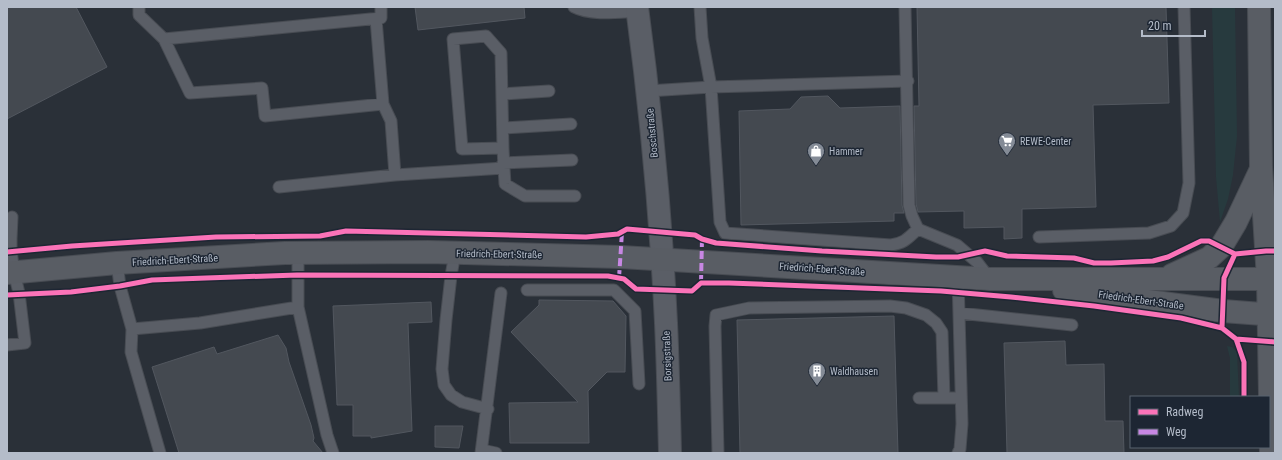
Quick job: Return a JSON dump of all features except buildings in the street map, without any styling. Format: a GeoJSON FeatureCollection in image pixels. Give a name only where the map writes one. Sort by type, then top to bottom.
{"type":"FeatureCollection","features":[{"type":"Feature","properties":{"kind":"main road"},"geometry":{"type":"LineString","coordinates":[[1259,7],[1261,168],[1271,279],[1272,315],[1273,419],[1271,453]]}},
{"type":"Feature","properties":{"kind":"main road"},"geometry":{"type":"LineString","coordinates":[[1164,278],[1209,258],[1222,247],[1236,222],[1261,168]]}},
{"type":"Feature","properties":{"kind":"main road","name":"Friedrich-Ebert-Straße"},"geometry":{"type":"LineString","coordinates":[[11,273],[117,263],[285,254],[455,253],[606,256],[958,278],[1271,279]]}},
{"type":"Feature","properties":{"kind":"main road","name":"Friedrich-Ebert-Straße"},"geometry":{"type":"LineString","coordinates":[[990,279],[1223,311],[1272,315]]}},
{"type":"Feature","properties":{"kind":"street","name":"Boschstraße"},"geometry":{"type":"LineString","coordinates":[[637,9],[648,91],[662,259]]}},
{"type":"Feature","properties":{"kind":"street","name":"Borsigstraße"},"geometry":{"type":"LineString","coordinates":[[662,259],[666,323],[670,453]]}},
{"type":"Feature","properties":{"kind":"lane"},"geometry":{"type":"LineString","coordinates":[[139,7],[139,15],[164,39],[190,93],[262,88],[265,116],[383,104]]}},
{"type":"Feature","properties":{"kind":"lane"},"geometry":{"type":"LineString","coordinates":[[164,39],[376,19],[382,18],[381,7]]}},
{"type":"Feature","properties":{"kind":"lane"},"geometry":{"type":"LineString","coordinates":[[574,7],[579,10],[599,13],[637,9]]}},
{"type":"Feature","properties":{"kind":"lane"},"geometry":{"type":"LineString","coordinates":[[700,7],[702,38],[711,87],[720,222],[725,233],[891,245],[900,243],[909,238],[918,228]]}},
{"type":"Feature","properties":{"kind":"lane"},"geometry":{"type":"LineString","coordinates":[[905,7],[908,81],[909,205],[912,216],[918,228],[957,245],[978,262],[990,279]]}},
{"type":"Feature","properties":{"kind":"lane"},"geometry":{"type":"LineString","coordinates":[[1039,237],[1149,233],[1171,226],[1183,214],[1189,183],[1184,7]]}},
{"type":"Feature","properties":{"kind":"lane"},"geometry":{"type":"LineString","coordinates":[[376,19],[383,104],[392,121],[396,175]]}},
{"type":"Feature","properties":{"kind":"lane"},"geometry":{"type":"LineString","coordinates":[[503,148],[462,149],[453,39],[486,36],[501,53],[503,148],[506,184],[525,196],[575,196]]}},
{"type":"Feature","properties":{"kind":"lane"},"geometry":{"type":"LineString","coordinates":[[648,91],[711,87],[908,81]]}},
{"type":"Feature","properties":{"kind":"lane"},"geometry":{"type":"LineString","coordinates":[[502,94],[549,91]]}},
{"type":"Feature","properties":{"kind":"lane"},"geometry":{"type":"LineString","coordinates":[[503,128],[571,124]]}},
{"type":"Feature","properties":{"kind":"lane"},"geometry":{"type":"LineString","coordinates":[[279,187],[504,165],[572,160]]}},
{"type":"Feature","properties":{"kind":"lane"},"geometry":{"type":"LineString","coordinates":[[7,345],[25,343],[19,294],[11,273],[12,217]]}},
{"type":"Feature","properties":{"kind":"lane"},"geometry":{"type":"LineString","coordinates":[[455,253],[446,320],[442,369],[444,385],[451,395],[462,402],[488,409]]}},
{"type":"Feature","properties":{"kind":"lane"},"geometry":{"type":"LineString","coordinates":[[298,254],[298,308],[327,435],[333,453]]}},
{"type":"Feature","properties":{"kind":"lane"},"geometry":{"type":"LineString","coordinates":[[117,263],[120,286],[132,329],[131,352],[160,453]]}},
{"type":"Feature","properties":{"kind":"lane"},"geometry":{"type":"LineString","coordinates":[[958,278],[962,424],[960,449],[958,453]]}},
{"type":"Feature","properties":{"kind":"lane"},"geometry":{"type":"LineString","coordinates":[[527,290],[614,290],[635,311],[639,384]]}},
{"type":"Feature","properties":{"kind":"lane"},"geometry":{"type":"LineString","coordinates":[[496,453],[482,451],[501,293]]}},
{"type":"Feature","properties":{"kind":"lane"},"geometry":{"type":"LineString","coordinates":[[718,453],[716,315],[749,308],[890,306],[906,308],[926,315],[936,323],[942,332],[944,398]]}},
{"type":"Feature","properties":{"kind":"lane"},"geometry":{"type":"LineString","coordinates":[[132,329],[200,323],[298,308]]}},
{"type":"Feature","properties":{"kind":"lane"},"geometry":{"type":"LineString","coordinates":[[959,314],[1072,325]]}},
{"type":"Feature","properties":{"kind":"lane"},"geometry":{"type":"LineString","coordinates":[[919,398],[961,398]]}},
{"type":"Feature","properties":{"kind":"green space"},"geometry":{"type":"Polygon","coordinates":[[[1212,7],[1235,7],[1237,136],[1233,175],[1228,199],[1220,222],[1216,177],[1212,7]]]}},
{"type":"Feature","properties":{"kind":"green space"},"geometry":{"type":"Polygon","coordinates":[[[1227,346],[1232,347],[1237,352],[1239,396],[1230,396],[1230,358],[1227,346]]]}},
{"type":"Feature","properties":{"kind":"marked path"},"geometry":{"type":"LineString","coordinates":[[619,278],[622,232]]}},
{"type":"Feature","properties":{"kind":"marked path"},"geometry":{"type":"LineString","coordinates":[[701,283],[702,239]]}},
{"type":"Feature","properties":{"kind":"cycle path"},"geometry":{"type":"LineString","coordinates":[[7,252],[72,246],[216,237],[320,236],[346,231],[586,237],[618,234],[627,229],[695,235],[702,239],[716,243],[822,251],[936,257],[958,257],[985,251],[1007,256],[1074,258],[1094,263],[1153,261],[1168,257],[1201,241],[1209,241],[1235,254],[1275,251]]}},
{"type":"Feature","properties":{"kind":"cycle path"},"geometry":{"type":"LineString","coordinates":[[1222,328],[1224,278],[1235,254]]}},
{"type":"Feature","properties":{"kind":"cycle path"},"geometry":{"type":"LineString","coordinates":[[7,295],[71,292],[120,286],[152,280],[297,275],[608,276],[624,279],[636,289],[692,291],[701,283],[729,283],[941,291],[1011,297],[1094,306],[1181,318],[1222,328],[1236,339],[1275,342]]}},
{"type":"Feature","properties":{"kind":"cycle path"},"geometry":{"type":"LineString","coordinates":[[1236,339],[1244,362],[1244,396]]}},
{"type":"Feature","properties":{"kind":"place","name":"REWE-Center"},"geometry":{"type":"Point","coordinates":[1007,156]}},
{"type":"Feature","properties":{"kind":"place","name":"Hammer"},"geometry":{"type":"Point","coordinates":[816,166]}},
{"type":"Feature","properties":{"kind":"place","name":"Waldhausen"},"geometry":{"type":"Point","coordinates":[817,386]}}]}
